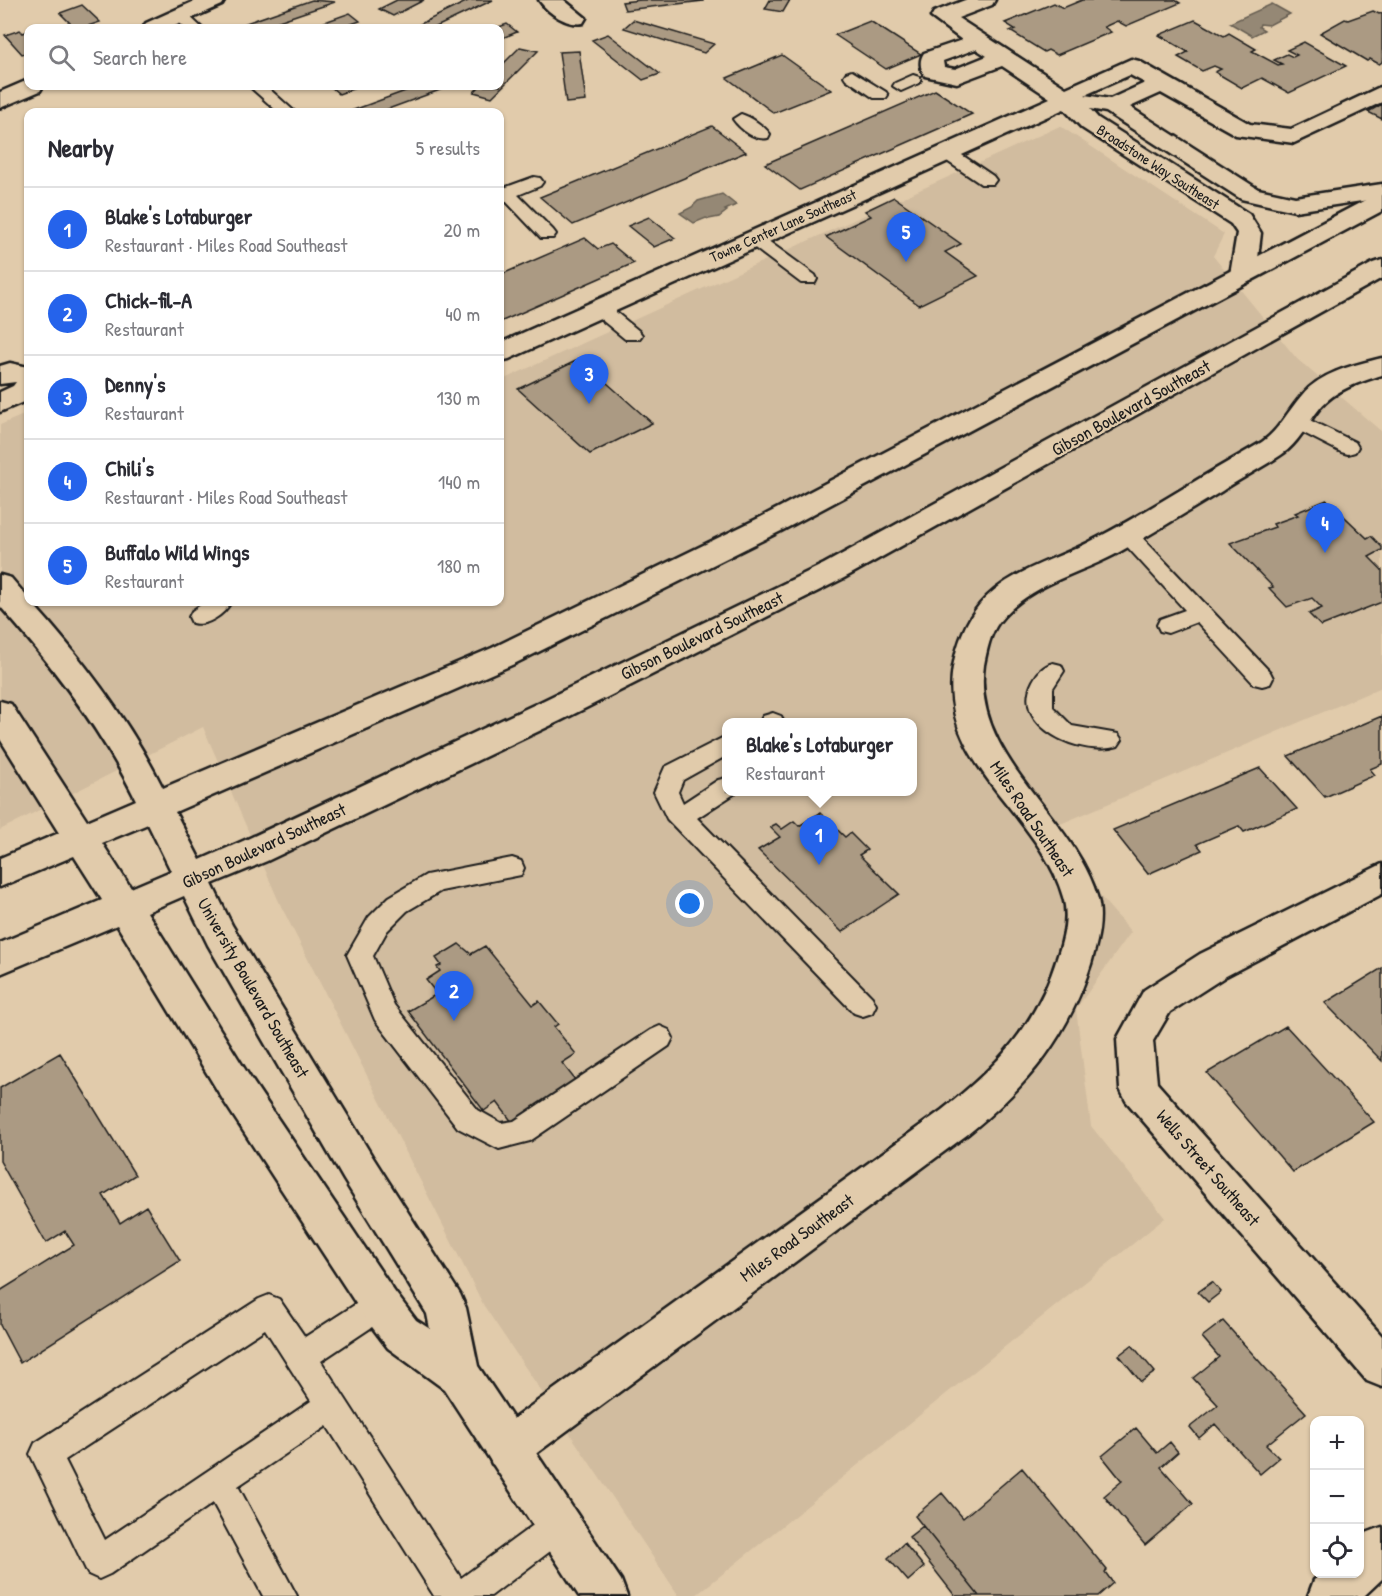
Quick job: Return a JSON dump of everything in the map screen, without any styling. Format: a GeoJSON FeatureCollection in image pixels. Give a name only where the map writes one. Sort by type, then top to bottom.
{"type":"FeatureCollection","features":[{"type":"Feature","properties":{"kind":"street"},"geometry":{"type":"LineString","coordinates":[[187,22],[214,0]]}},
{"type":"Feature","properties":{"kind":"street"},"geometry":{"type":"LineString","coordinates":[[550,0],[575,18]]}},
{"type":"Feature","properties":{"kind":"street","name":"Broadstone Way Southeast"},"geometry":{"type":"LineString","coordinates":[[984,0],[942,17],[1067,99],[1090,123],[1240,219],[1248,233],[1243,275]]}},
{"type":"Feature","properties":{"kind":"street"},"geometry":{"type":"LineString","coordinates":[[978,41],[932,58],[916,79],[957,76],[1005,57]]}},
{"type":"Feature","properties":{"kind":"street","name":"Towne Center Lane Southeast"},"geometry":{"type":"LineString","coordinates":[[504,351],[1067,99],[1077,90],[1131,66],[1244,130],[1294,136],[1382,93]]}},
{"type":"Feature","properties":{"kind":"street"},"geometry":{"type":"LineString","coordinates":[[1067,99],[1113,106],[1162,84]]}},
{"type":"Feature","properties":{"kind":"street"},"geometry":{"type":"LineString","coordinates":[[0,101],[24,90]]}},
{"type":"Feature","properties":{"kind":"street","name":"Broadstone Way Southeast"},"geometry":{"type":"LineString","coordinates":[[1113,106],[1250,194],[1295,204],[1382,191]]}},
{"type":"Feature","properties":{"kind":"street"},"geometry":{"type":"LineString","coordinates":[[0,873],[514,650],[771,524],[1382,201]]}},
{"type":"Feature","properties":{"kind":"street","name":"Gibson Boulevard Southeast"},"geometry":{"type":"LineString","coordinates":[[0,959],[192,879],[538,717],[834,571],[1382,268]]}},
{"type":"Feature","properties":{"kind":"street","name":"Miles Road Southeast"},"geometry":{"type":"LineString","coordinates":[[507,1449],[964,1115],[992,1093],[1023,1061],[1045,1030],[1062,999],[1077,952],[1083,911],[1080,895],[1072,875],[1057,850],[980,742],[970,720],[966,701],[966,666],[980,626],[993,609],[1010,593],[1029,581],[1128,535],[1279,443],[1321,391],[1349,376],[1382,366]]}},
{"type":"Feature","properties":{"kind":"street"},"geometry":{"type":"LineString","coordinates":[[0,375],[10,372],[24,374]]}},
{"type":"Feature","properties":{"kind":"street"},"geometry":{"type":"LineString","coordinates":[[0,403],[24,390]]}},
{"type":"Feature","properties":{"kind":"street","name":"University Boulevard Southeast"},"geometry":{"type":"LineString","coordinates":[[0,586],[55,648],[131,756],[220,935],[322,1107],[446,1308],[459,1374],[605,1596]]}},
{"type":"Feature","properties":{"kind":"street","name":"University Boulevard Southeast"},"geometry":{"type":"LineString","coordinates":[[0,713],[125,908],[238,1091],[380,1305],[402,1334],[459,1374]]}},
{"type":"Feature","properties":{"kind":"street","name":"Wells Street Southeast"},"geometry":{"type":"LineString","coordinates":[[1382,878],[1213,965],[1157,1001],[1136,1039],[1139,1089],[1382,1367]]}},
{"type":"Feature","properties":{"kind":"street"},"geometry":{"type":"LineString","coordinates":[[1364,1565],[1382,1549]]}},
{"type":"Feature","properties":{"kind":"street"},"geometry":{"type":"LineString","coordinates":[[1330,1596],[1350,1578]]}},
{"type":"Feature","properties":{"kind":"lane"},"geometry":{"type":"LineString","coordinates":[[852,76],[880,95]]}},
{"type":"Feature","properties":{"kind":"lane"},"geometry":{"type":"LineString","coordinates":[[262,90],[282,108]]}},
{"type":"Feature","properties":{"kind":"lane"},"geometry":{"type":"LineString","coordinates":[[741,119],[762,134]]}},
{"type":"Feature","properties":{"kind":"lane"},"geometry":{"type":"LineString","coordinates":[[946,153],[987,180]]}},
{"type":"Feature","properties":{"kind":"lane"},"geometry":{"type":"LineString","coordinates":[[534,182],[507,193],[547,234]]}},
{"type":"Feature","properties":{"kind":"lane"},"geometry":{"type":"LineString","coordinates":[[754,239],[808,279]]}},
{"type":"Feature","properties":{"kind":"lane"},"geometry":{"type":"LineString","coordinates":[[599,308],[632,335]]}},
{"type":"Feature","properties":{"kind":"lane"},"geometry":{"type":"LineString","coordinates":[[1297,421],[1348,447]]}},
{"type":"Feature","properties":{"kind":"lane"},"geometry":{"type":"LineString","coordinates":[[1128,535],[1262,678]]}},
{"type":"Feature","properties":{"kind":"lane"},"geometry":{"type":"LineString","coordinates":[[200,617],[215,606]]}},
{"type":"Feature","properties":{"kind":"lane"},"geometry":{"type":"LineString","coordinates":[[1168,625],[1201,612]]}},
{"type":"Feature","properties":{"kind":"lane"},"geometry":{"type":"LineString","coordinates":[[1053,671],[1042,682],[1038,698],[1044,713],[1062,731],[1085,739],[1110,740]]}},
{"type":"Feature","properties":{"kind":"lane"},"geometry":{"type":"LineString","coordinates":[[722,747],[673,774],[666,792],[681,817],[862,1005]]}},
{"type":"Feature","properties":{"kind":"lane"},"geometry":{"type":"LineString","coordinates":[[681,817],[722,790]]}},
{"type":"Feature","properties":{"kind":"lane"},"geometry":{"type":"LineString","coordinates":[[512,868],[435,882],[398,904],[378,924],[360,955],[384,1012],[468,1119],[499,1136],[520,1132],[660,1038]]}},
{"type":"Feature","properties":{"kind":"lane"},"geometry":{"type":"LineString","coordinates":[[301,1357],[380,1305]]}},
{"type":"Feature","properties":{"kind":"lane"},"geometry":{"type":"LineString","coordinates":[[331,1405],[99,1563],[46,1454],[269,1309],[301,1357],[453,1596]]}},
{"type":"Feature","properties":{"kind":"lane"},"geometry":{"type":"LineString","coordinates":[[218,1481],[281,1596]]}},
{"type":"Feature","properties":{"kind":"lane"},"geometry":{"type":"LineString","coordinates":[[464,1596],[558,1526]]}},
{"type":"Feature","properties":{"kind":"shaded area"},"geometry":{"type":"Polygon","coordinates":[[[1272,4],[1290,14],[1269,25],[1260,24],[1259,27],[1264,30],[1252,36],[1230,23],[1272,4]]]}},
{"type":"Feature","properties":{"kind":"shaded area"},"geometry":{"type":"Polygon","coordinates":[[[1060,126],[1224,234],[1213,256],[1297,359],[1382,432],[1382,687],[1044,831],[1131,932],[1076,1009],[1091,1126],[1165,1218],[695,1596],[679,1596],[484,1306],[280,904],[203,727],[0,830],[0,425],[24,415],[24,606],[504,606],[504,379],[1060,126]]]}},
{"type":"Feature","properties":{"kind":"shaded area"},"geometry":{"type":"Polygon","coordinates":[[[722,194],[736,205],[725,210],[727,211],[719,217],[706,218],[694,223],[680,213],[698,201],[722,194]]]}},
{"type":"Feature","properties":{"kind":"building"},"geometry":{"type":"Polygon","coordinates":[[[312,0],[335,2],[270,24],[246,23],[312,0]]]}},
{"type":"Feature","properties":{"kind":"building"},"geometry":{"type":"Polygon","coordinates":[[[397,0],[424,0],[393,16],[379,9],[397,0]]]}},
{"type":"Feature","properties":{"kind":"building"},"geometry":{"type":"Polygon","coordinates":[[[470,0],[493,0],[442,24],[420,24],[470,0]]]}},
{"type":"Feature","properties":{"kind":"building"},"geometry":{"type":"Polygon","coordinates":[[[770,0],[790,0],[783,12],[765,9],[770,0]]]}},
{"type":"Feature","properties":{"kind":"building"},"geometry":{"type":"Polygon","coordinates":[[[1082,0],[1175,0],[1180,3],[1126,26],[1117,21],[1104,27],[1111,32],[1057,55],[1048,50],[1044,52],[1010,31],[1015,29],[1005,23],[1054,3],[1063,8],[1082,0]]]}},
{"type":"Feature","properties":{"kind":"building"},"geometry":{"type":"Polygon","coordinates":[[[703,1],[625,10],[622,2],[703,1]]]}},
{"type":"Feature","properties":{"kind":"building"},"geometry":{"type":"Polygon","coordinates":[[[82,5],[100,22],[67,24],[70,23],[60,13],[82,5]]]}},
{"type":"Feature","properties":{"kind":"building"},"geometry":{"type":"Polygon","coordinates":[[[1373,11],[1382,13],[1382,62],[1379,64],[1370,59],[1367,61],[1320,33],[1345,19],[1373,11]]]}},
{"type":"Feature","properties":{"kind":"building"},"geometry":{"type":"Polygon","coordinates":[[[350,13],[360,21],[351,24],[319,24],[350,13]]]}},
{"type":"Feature","properties":{"kind":"building"},"geometry":{"type":"Polygon","coordinates":[[[633,20],[714,44],[704,53],[624,28],[633,20]]]}},
{"type":"Feature","properties":{"kind":"building"},"geometry":{"type":"Polygon","coordinates":[[[1195,20],[1224,36],[1229,33],[1256,49],[1252,51],[1278,65],[1282,64],[1274,60],[1287,54],[1293,57],[1297,55],[1287,50],[1304,42],[1346,66],[1289,93],[1262,78],[1242,88],[1215,72],[1221,69],[1214,66],[1202,71],[1178,57],[1188,52],[1159,35],[1195,20]]]}},
{"type":"Feature","properties":{"kind":"building"},"geometry":{"type":"Polygon","coordinates":[[[870,21],[921,54],[886,69],[835,35],[870,21]]]}},
{"type":"Feature","properties":{"kind":"building"},"geometry":{"type":"Polygon","coordinates":[[[507,24],[517,32],[504,37],[504,25],[507,24]]]}},
{"type":"Feature","properties":{"kind":"building"},"geometry":{"type":"Polygon","coordinates":[[[20,30],[24,33],[24,53],[22,54],[5,35],[20,30]]]}},
{"type":"Feature","properties":{"kind":"building"},"geometry":{"type":"Polygon","coordinates":[[[608,34],[660,74],[643,80],[592,40],[608,34]]]}},
{"type":"Feature","properties":{"kind":"building"},"geometry":{"type":"Polygon","coordinates":[[[520,47],[538,51],[504,85],[504,63],[520,47]]]}},
{"type":"Feature","properties":{"kind":"building"},"geometry":{"type":"Polygon","coordinates":[[[579,51],[586,101],[566,103],[559,52],[579,51]]]}},
{"type":"Feature","properties":{"kind":"building"},"geometry":{"type":"Polygon","coordinates":[[[782,55],[831,90],[774,113],[727,78],[782,55]]]}},
{"type":"Feature","properties":{"kind":"building"},"geometry":{"type":"Polygon","coordinates":[[[334,90],[350,90],[339,94],[334,90]]]}},
{"type":"Feature","properties":{"kind":"building"},"geometry":{"type":"Polygon","coordinates":[[[408,90],[440,90],[391,108],[359,108],[408,90]]]}},
{"type":"Feature","properties":{"kind":"building"},"geometry":{"type":"Polygon","coordinates":[[[476,90],[499,90],[492,97],[474,92],[476,90]]]}},
{"type":"Feature","properties":{"kind":"building"},"geometry":{"type":"Polygon","coordinates":[[[935,90],[972,114],[800,190],[765,164],[935,90]]]}},
{"type":"Feature","properties":{"kind":"building"},"geometry":{"type":"Polygon","coordinates":[[[1382,104],[1382,119],[1368,112],[1382,104]]]}},
{"type":"Feature","properties":{"kind":"building"},"geometry":{"type":"Polygon","coordinates":[[[712,126],[746,152],[573,225],[540,197],[712,126]]]}},
{"type":"Feature","properties":{"kind":"building"},"geometry":{"type":"Polygon","coordinates":[[[894,197],[961,244],[945,252],[978,276],[919,305],[826,237],[871,216],[865,211],[894,197]]]}},
{"type":"Feature","properties":{"kind":"building"},"geometry":{"type":"Polygon","coordinates":[[[649,217],[675,238],[654,247],[628,226],[649,217]]]}},
{"type":"Feature","properties":{"kind":"building"},"geometry":{"type":"Polygon","coordinates":[[[585,238],[598,249],[611,244],[634,263],[504,320],[504,273],[585,238]]]}},
{"type":"Feature","properties":{"kind":"building"},"geometry":{"type":"Polygon","coordinates":[[[580,359],[652,423],[590,454],[518,389],[580,359]]]}},
{"type":"Feature","properties":{"kind":"building"},"geometry":{"type":"Polygon","coordinates":[[[1327,500],[1367,538],[1371,536],[1382,547],[1382,550],[1369,557],[1382,570],[1382,602],[1321,626],[1309,614],[1322,608],[1312,598],[1287,607],[1269,588],[1273,587],[1230,543],[1275,527],[1273,524],[1298,515],[1295,513],[1327,500]]]}},
{"type":"Feature","properties":{"kind":"building"},"geometry":{"type":"Polygon","coordinates":[[[1382,716],[1382,764],[1370,769],[1375,775],[1325,797],[1288,756],[1382,716]]]}},
{"type":"Feature","properties":{"kind":"building"},"geometry":{"type":"Polygon","coordinates":[[[1260,768],[1297,809],[1244,832],[1239,826],[1197,844],[1202,850],[1148,874],[1113,830],[1260,768]]]}},
{"type":"Feature","properties":{"kind":"building"},"geometry":{"type":"Polygon","coordinates":[[[820,813],[845,837],[850,833],[867,850],[859,855],[899,894],[842,932],[758,850],[780,837],[770,827],[776,824],[782,829],[794,821],[799,826],[820,813]]]}},
{"type":"Feature","properties":{"kind":"building"},"geometry":{"type":"Polygon","coordinates":[[[459,944],[471,954],[485,946],[533,1005],[539,1001],[558,1024],[554,1027],[576,1054],[562,1063],[576,1081],[512,1122],[497,1102],[484,1111],[408,1011],[437,994],[426,980],[440,971],[437,967],[441,965],[436,958],[459,944]]]}},
{"type":"Feature","properties":{"kind":"building"},"geometry":{"type":"Polygon","coordinates":[[[1382,968],[1382,1061],[1325,1003],[1382,968]]]}},
{"type":"Feature","properties":{"kind":"building"},"geometry":{"type":"Polygon","coordinates":[[[1286,1026],[1374,1122],[1293,1172],[1207,1073],[1286,1026]]]}},
{"type":"Feature","properties":{"kind":"building"},"geometry":{"type":"Polygon","coordinates":[[[60,1053],[135,1175],[103,1195],[120,1223],[146,1206],[180,1261],[20,1363],[0,1325],[0,1291],[74,1245],[65,1231],[46,1243],[0,1161],[0,1088],[60,1053]]]}},
{"type":"Feature","properties":{"kind":"building"},"geometry":{"type":"Polygon","coordinates":[[[1212,1282],[1221,1292],[1208,1302],[1198,1292],[1212,1282]]]}},
{"type":"Feature","properties":{"kind":"building"},"geometry":{"type":"Polygon","coordinates":[[[1223,1321],[1306,1413],[1266,1445],[1279,1458],[1260,1474],[1215,1424],[1199,1438],[1190,1427],[1218,1405],[1193,1378],[1219,1357],[1202,1337],[1223,1321]]]}},
{"type":"Feature","properties":{"kind":"building"},"geometry":{"type":"Polygon","coordinates":[[[1132,1345],[1155,1372],[1141,1382],[1119,1355],[1132,1345]]]}},
{"type":"Feature","properties":{"kind":"building"},"geometry":{"type":"Polygon","coordinates":[[[1136,1428],[1157,1453],[1170,1442],[1178,1452],[1161,1467],[1193,1504],[1145,1545],[1104,1496],[1122,1481],[1102,1456],[1136,1428]]]}},
{"type":"Feature","properties":{"kind":"building"},"geometry":{"type":"Polygon","coordinates":[[[1022,1468],[1107,1570],[1105,1572],[1113,1583],[1098,1596],[979,1596],[915,1516],[942,1493],[963,1518],[1022,1468]]]}},
{"type":"Feature","properties":{"kind":"building"},"geometry":{"type":"Polygon","coordinates":[[[923,1526],[979,1596],[955,1596],[909,1537],[923,1526]]]}},
{"type":"Feature","properties":{"kind":"building"},"geometry":{"type":"Polygon","coordinates":[[[904,1543],[924,1567],[908,1581],[888,1558],[904,1543]]]}},
{"type":"Feature","properties":{"kind":"place","name":"Buffalo Wild Wings"},"geometry":{"type":"Point","coordinates":[906,262]}},
{"type":"Feature","properties":{"kind":"place","name":"Denny's"},"geometry":{"type":"Point","coordinates":[589,404]}},
{"type":"Feature","properties":{"kind":"place","name":"Chili's"},"geometry":{"type":"Point","coordinates":[1325,553]}},
{"type":"Feature","properties":{"kind":"place","name":"Blake's Lotaburger"},"geometry":{"type":"Point","coordinates":[819,865]}},
{"type":"Feature","properties":{"kind":"place","name":"Chick-fil-A"},"geometry":{"type":"Point","coordinates":[454,1021]}}]}
